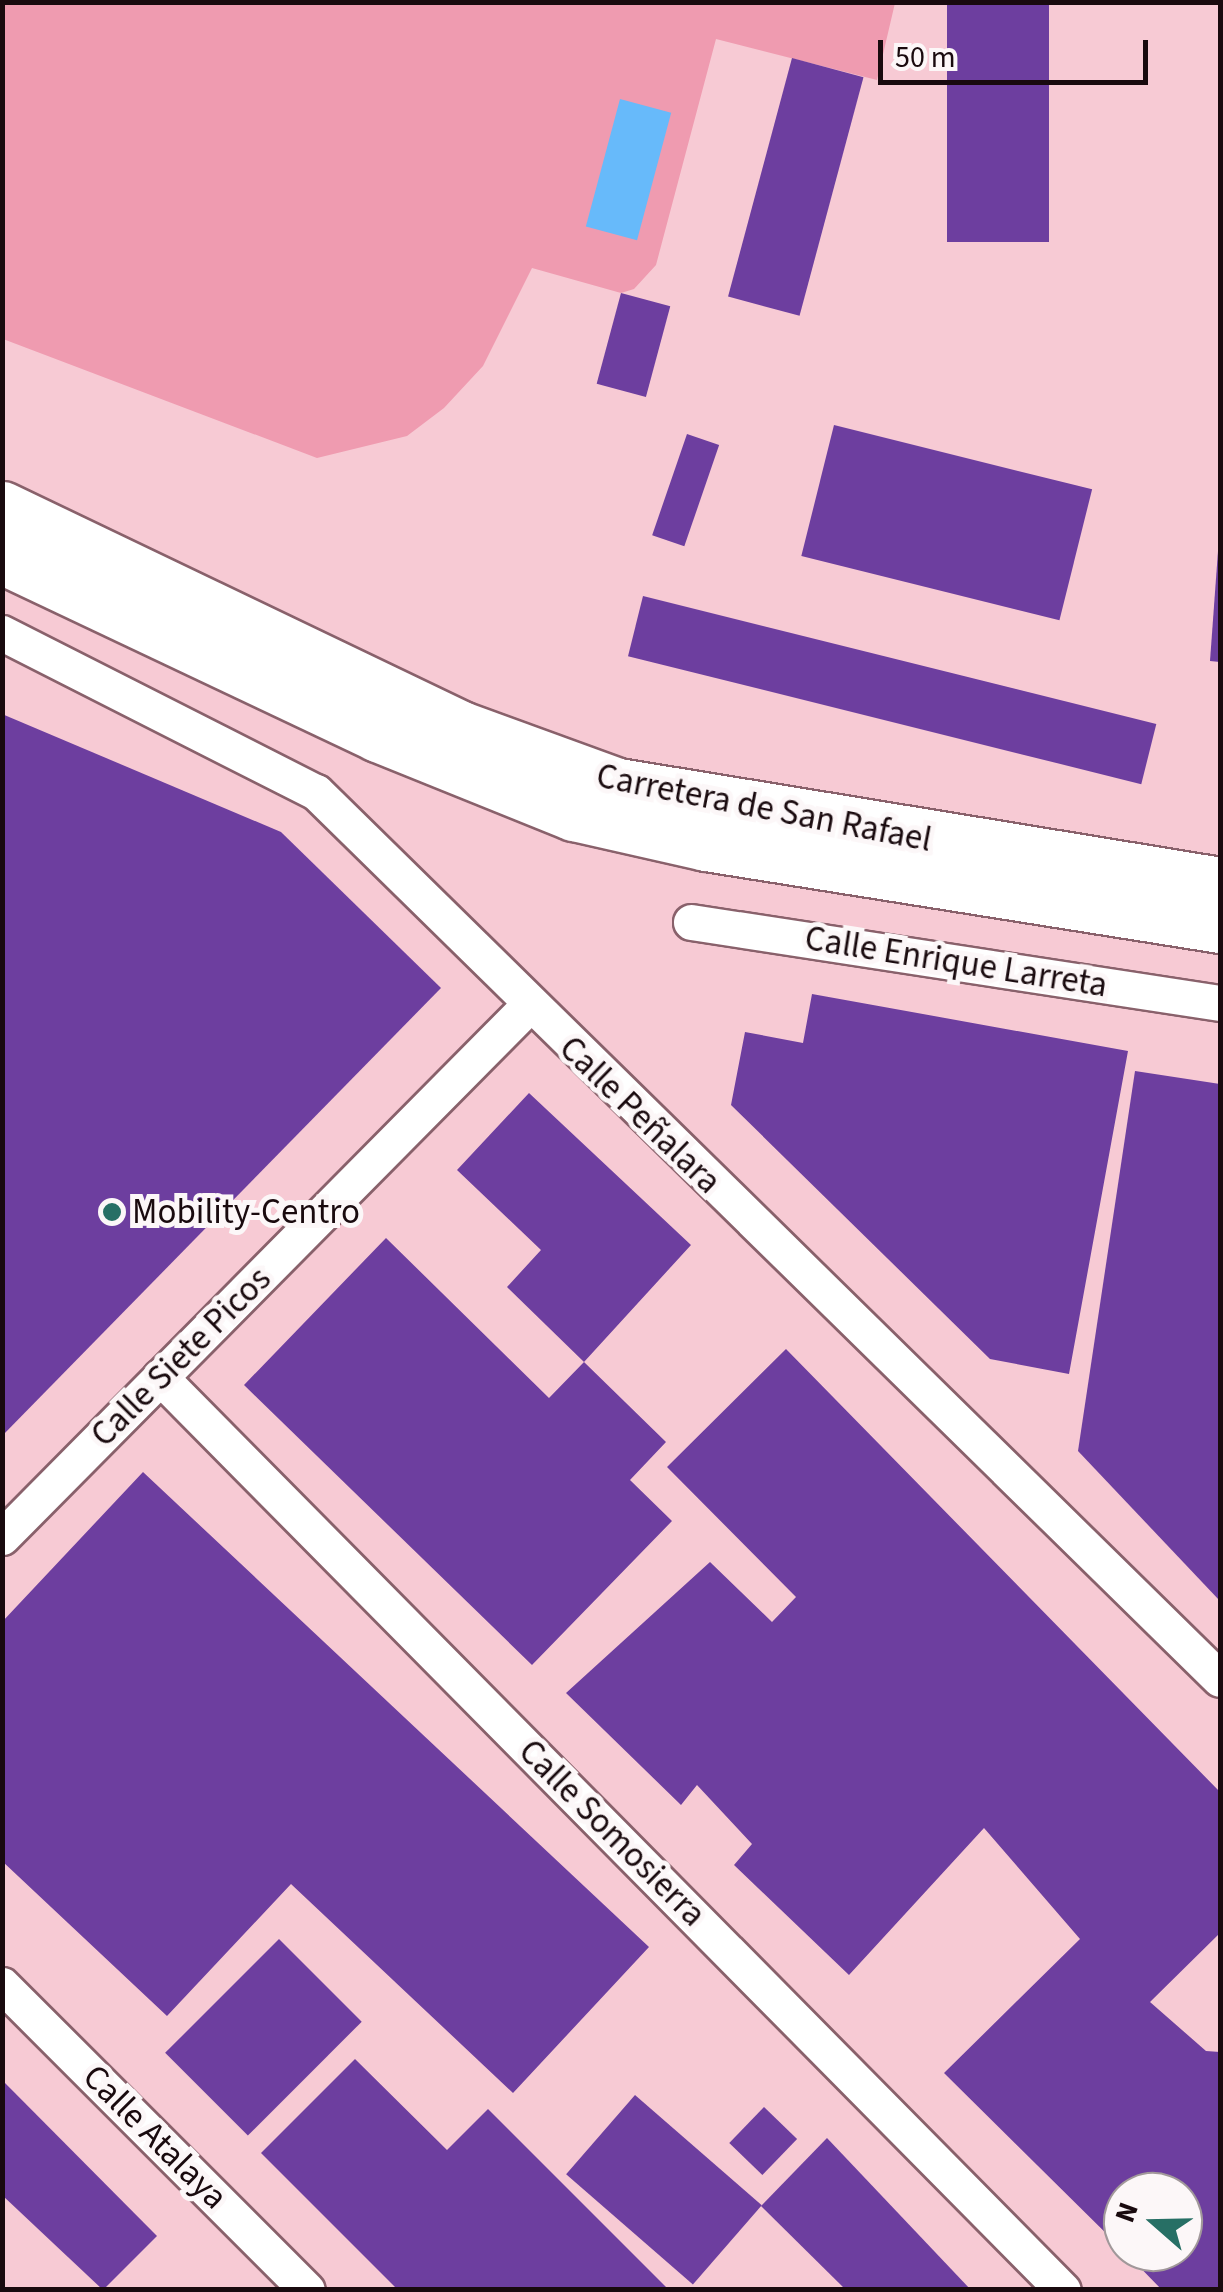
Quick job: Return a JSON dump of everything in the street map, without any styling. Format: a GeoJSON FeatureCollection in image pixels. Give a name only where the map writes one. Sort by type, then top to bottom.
{"type":"FeatureCollection","features":[{"type":"Feature","properties":{"kind":"main road","name":"Carretera de San Rafael"},"geometry":{"type":"LineString","coordinates":[[2,508],[461,729],[600,780],[1220,886]]}},
{"type":"Feature","properties":{"kind":"main road","name":"Carretera de San Rafael"},"geometry":{"type":"LineString","coordinates":[[2,553],[458,770],[608,822],[1220,924]]}},
{"type":"Feature","properties":{"kind":"street"},"geometry":{"type":"LineString","coordinates":[[2,582],[230,664]]}},
{"type":"Feature","properties":{"kind":"street","name":"Calle Peñalara"},"geometry":{"type":"LineString","coordinates":[[2,633],[316,792],[528,1006],[1220,1679]]}},
{"type":"Feature","properties":{"kind":"street","name":"Calle Enrique Larreta"},"geometry":{"type":"LineString","coordinates":[[691,922],[1220,1004]]}},
{"type":"Feature","properties":{"kind":"street","name":"Calle Siete Picos"},"geometry":{"type":"LineString","coordinates":[[2,1537],[528,1006]]}},
{"type":"Feature","properties":{"kind":"street","name":"Calle Somosierra"},"geometry":{"type":"LineString","coordinates":[[160,1377],[1063,2290]]}},
{"type":"Feature","properties":{"kind":"street","name":"Calle Atalaya"},"geometry":{"type":"LineString","coordinates":[[2,1985],[307,2290]]}},
{"type":"Feature","properties":{"kind":"shaded area"},"geometry":{"type":"Polygon","coordinates":[[[2,3],[895,3],[877,80],[716,39],[656,265],[634,289],[621,293],[532,268],[483,366],[444,408],[407,436],[317,458],[3,339],[2,3]]]}},
{"type":"Feature","properties":{"kind":"water"},"geometry":{"type":"Polygon","coordinates":[[[620,99],[671,113],[637,240],[586,227],[620,99]]]}},
{"type":"Feature","properties":{"kind":"building"},"geometry":{"type":"Polygon","coordinates":[[[947,2],[1049,2],[1049,242],[947,242],[947,2]]]}},
{"type":"Feature","properties":{"kind":"building"},"geometry":{"type":"Polygon","coordinates":[[[792,58],[863,77],[800,316],[728,297],[792,58]]]}},
{"type":"Feature","properties":{"kind":"building"},"geometry":{"type":"Polygon","coordinates":[[[621,293],[670,306],[646,397],[597,384],[621,293]]]}},
{"type":"Feature","properties":{"kind":"building"},"geometry":{"type":"Polygon","coordinates":[[[834,425],[1092,489],[1059,620],[801,556],[834,425]]]}},
{"type":"Feature","properties":{"kind":"building"},"geometry":{"type":"Polygon","coordinates":[[[687,434],[719,445],[684,546],[652,535],[687,434]]]}},
{"type":"Feature","properties":{"kind":"building"},"geometry":{"type":"Polygon","coordinates":[[[1220,551],[1220,662],[1210,661],[1220,551]]]}},
{"type":"Feature","properties":{"kind":"building"},"geometry":{"type":"Polygon","coordinates":[[[643,596],[1156,724],[1141,784],[628,656],[643,596]]]}},
{"type":"Feature","properties":{"kind":"building","name":"Mobility-Centro"},"geometry":{"type":"Polygon","coordinates":[[[2,714],[281,832],[441,988],[2,1436],[2,714]]]}},
{"type":"Feature","properties":{"kind":"building"},"geometry":{"type":"Polygon","coordinates":[[[812,994],[1128,1051],[1069,1374],[990,1359],[731,1105],[745,1032],[803,1043],[812,994]]]}},
{"type":"Feature","properties":{"kind":"building"},"geometry":{"type":"Polygon","coordinates":[[[1135,1071],[1220,1084],[1220,1601],[1078,1451],[1135,1071]]]}},
{"type":"Feature","properties":{"kind":"building"},"geometry":{"type":"Polygon","coordinates":[[[529,1093],[691,1245],[584,1362],[507,1287],[541,1250],[457,1170],[529,1093]]]}},
{"type":"Feature","properties":{"kind":"building"},"geometry":{"type":"Polygon","coordinates":[[[386,1238],[549,1398],[584,1362],[666,1442],[630,1480],[672,1521],[532,1665],[244,1385],[386,1238]]]}},
{"type":"Feature","properties":{"kind":"building"},"geometry":{"type":"Polygon","coordinates":[[[786,1349],[1220,1792],[1220,1933],[1150,2002],[1206,2051],[1220,2052],[1220,2290],[1162,2290],[1144,2272],[1203,2272],[1203,2172],[1103,2172],[1103,2230],[944,2073],[1080,1939],[984,1828],[849,1975],[734,1865],[752,1844],[697,1785],[681,1805],[566,1693],[710,1562],[772,1622],[796,1597],[667,1467],[786,1349]]]}},
{"type":"Feature","properties":{"kind":"building"},"geometry":{"type":"Polygon","coordinates":[[[143,1472],[649,1947],[513,2093],[291,1884],[167,2016],[2,1861],[2,1622],[143,1472]]]}},
{"type":"Feature","properties":{"kind":"building"},"geometry":{"type":"Polygon","coordinates":[[[279,1939],[362,2022],[248,2136],[165,2053],[279,1939]]]}},
{"type":"Feature","properties":{"kind":"building"},"geometry":{"type":"Polygon","coordinates":[[[355,2059],[447,2150],[488,2109],[669,2290],[398,2290],[261,2153],[355,2059]]]}},
{"type":"Feature","properties":{"kind":"building"},"geometry":{"type":"Polygon","coordinates":[[[2,2080],[157,2236],[103,2290],[2,2195],[2,2080]]]}},
{"type":"Feature","properties":{"kind":"building"},"geometry":{"type":"Polygon","coordinates":[[[635,2095],[762,2205],[693,2284],[566,2174],[635,2095]]]}},
{"type":"Feature","properties":{"kind":"building"},"geometry":{"type":"Polygon","coordinates":[[[764,2107],[797,2139],[762,2175],[729,2143],[764,2107]]]}},
{"type":"Feature","properties":{"kind":"building"},"geometry":{"type":"Polygon","coordinates":[[[827,2138],[971,2290],[846,2290],[761,2206],[827,2138]]]}},
{"type":"Feature","properties":{"kind":"place","name":"Mobility-Centro"},"geometry":{"type":"Point","coordinates":[112,1212]}}]}
